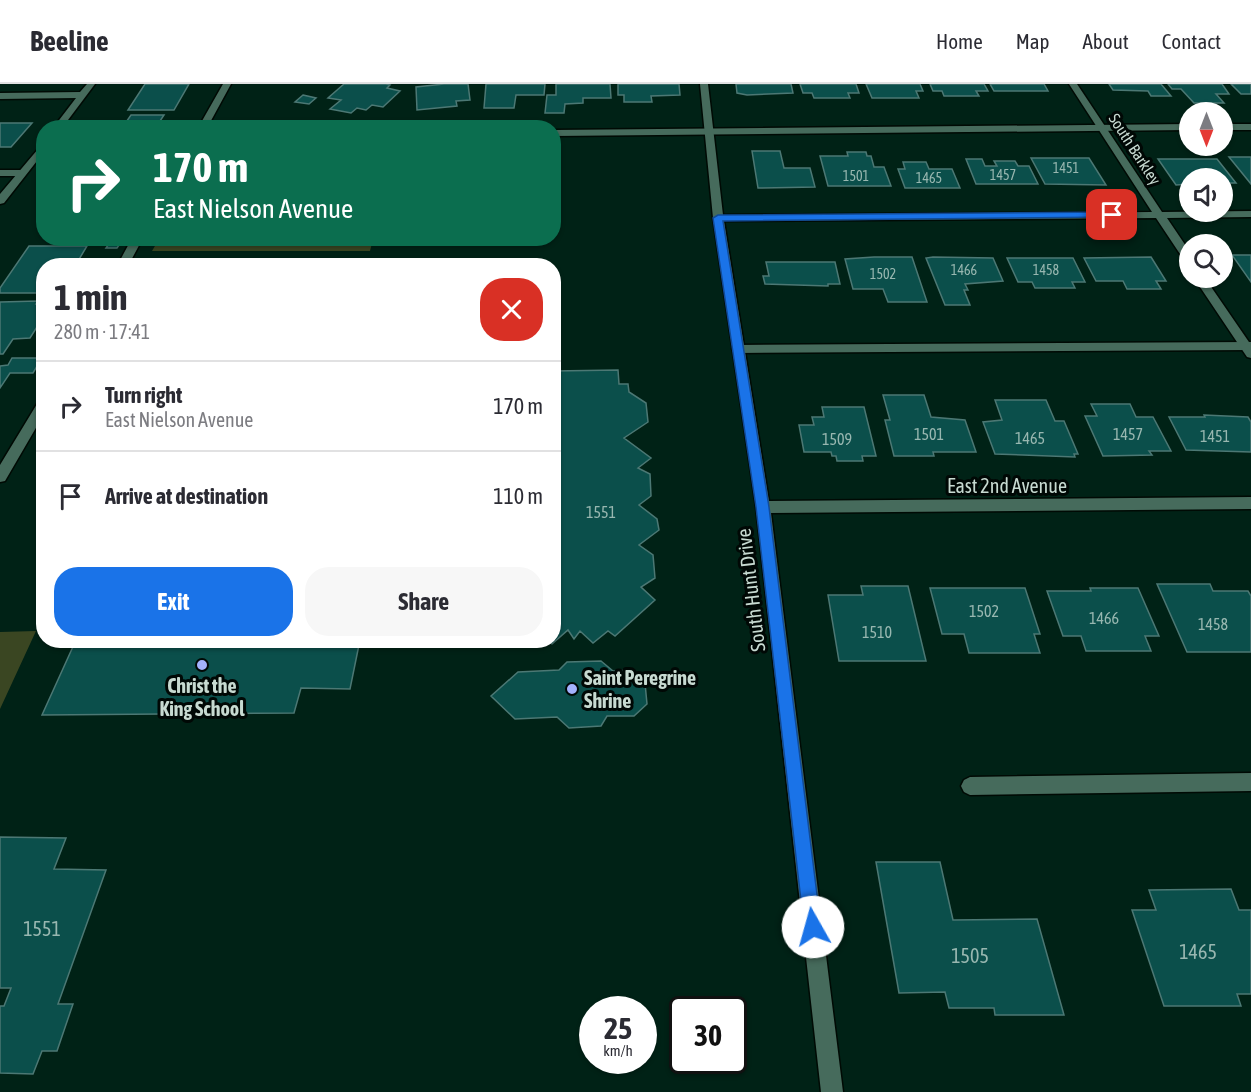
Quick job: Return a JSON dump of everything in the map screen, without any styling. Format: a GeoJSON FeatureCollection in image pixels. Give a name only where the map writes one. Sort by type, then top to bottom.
{"type":"FeatureCollection","features":[{"type":"Feature","properties":{"kind":"street"},"geometry":{"type":"LineString","coordinates":[[63,120],[91,84]]}},
{"type":"Feature","properties":{"kind":"street"},"geometry":{"type":"LineString","coordinates":[[207,120],[227,84]]}},
{"type":"Feature","properties":{"kind":"street","name":"South Hunt Drive"},"geometry":{"type":"LineString","coordinates":[[704,84],[718,218],[763,507],[832,1092]]}},
{"type":"Feature","properties":{"kind":"street","name":"South Barkley"},"geometry":{"type":"LineString","coordinates":[[1073,84],[1179,245]]}},
{"type":"Feature","properties":{"kind":"street"},"geometry":{"type":"LineString","coordinates":[[0,96],[82,95]]}},
{"type":"Feature","properties":{"kind":"street"},"geometry":{"type":"LineString","coordinates":[[561,133],[1179,127]]}},
{"type":"Feature","properties":{"kind":"street"},"geometry":{"type":"LineString","coordinates":[[1233,127],[1251,127]]}},
{"type":"Feature","properties":{"kind":"street"},"geometry":{"type":"LineString","coordinates":[[0,201],[36,155]]}},
{"type":"Feature","properties":{"kind":"street"},"geometry":{"type":"LineString","coordinates":[[0,173],[22,173]]}},
{"type":"Feature","properties":{"kind":"street"},"geometry":{"type":"LineString","coordinates":[[718,218],[1251,214]]}},
{"type":"Feature","properties":{"kind":"street"},"geometry":{"type":"LineString","coordinates":[[1207,288],[1249,348]]}},
{"type":"Feature","properties":{"kind":"street"},"geometry":{"type":"LineString","coordinates":[[738,349],[1249,348]]}},
{"type":"Feature","properties":{"kind":"street"},"geometry":{"type":"LineString","coordinates":[[0,477],[36,416]]}},
{"type":"Feature","properties":{"kind":"street","name":"East 2nd Avenue"},"geometry":{"type":"LineString","coordinates":[[763,507],[1251,503]]}},
{"type":"Feature","properties":{"kind":"street"},"geometry":{"type":"LineString","coordinates":[[970,786],[1251,782]]}},
{"type":"Feature","properties":{"kind":"green space"},"geometry":{"type":"Polygon","coordinates":[[[155,246],[371,246],[370,251],[152,251],[155,246]]]}},
{"type":"Feature","properties":{"kind":"green space"},"geometry":{"type":"Polygon","coordinates":[[[36,631],[0,709],[0,632],[36,631]]]}},
{"type":"Feature","properties":{"kind":"building"},"geometry":{"type":"Polygon","coordinates":[[[145,84],[189,84],[174,110],[128,110],[145,84]]]}},
{"type":"Feature","properties":{"kind":"building"},"geometry":{"type":"Polygon","coordinates":[[[344,84],[386,84],[390,85],[387,88],[400,91],[383,107],[372,105],[366,110],[357,108],[351,113],[330,109],[341,100],[328,98],[344,84]]]}},
{"type":"Feature","properties":{"kind":"building"},"geometry":{"type":"Polygon","coordinates":[[[468,84],[470,100],[456,101],[457,106],[417,110],[416,87],[468,84]]]}},
{"type":"Feature","properties":{"kind":"building"},"geometry":{"type":"Polygon","coordinates":[[[486,84],[545,84],[544,95],[516,95],[514,108],[484,108],[486,84]]]}},
{"type":"Feature","properties":{"kind":"building"},"geometry":{"type":"Polygon","coordinates":[[[556,84],[610,84],[611,98],[583,98],[583,103],[565,104],[564,113],[545,113],[547,95],[556,95],[556,84]]]}},
{"type":"Feature","properties":{"kind":"building"},"geometry":{"type":"Polygon","coordinates":[[[618,84],[679,84],[680,95],[651,96],[652,102],[624,102],[624,95],[618,95],[618,84]]]}},
{"type":"Feature","properties":{"kind":"building"},"geometry":{"type":"Polygon","coordinates":[[[736,84],[791,84],[793,93],[747,95],[737,93],[736,84]]]}},
{"type":"Feature","properties":{"kind":"building"},"geometry":{"type":"Polygon","coordinates":[[[800,84],[856,84],[859,93],[848,93],[850,98],[814,98],[812,93],[803,93],[800,84]]]}},
{"type":"Feature","properties":{"kind":"building"},"geometry":{"type":"Polygon","coordinates":[[[866,84],[920,84],[923,91],[916,91],[919,98],[872,98],[866,84]]]}},
{"type":"Feature","properties":{"kind":"building"},"geometry":{"type":"Polygon","coordinates":[[[930,84],[984,84],[988,91],[976,91],[979,96],[944,96],[942,91],[933,91],[930,84]]]}},
{"type":"Feature","properties":{"kind":"building"},"geometry":{"type":"Polygon","coordinates":[[[990,84],[1044,84],[1048,91],[994,91],[990,84]]]}},
{"type":"Feature","properties":{"kind":"building"},"geometry":{"type":"Polygon","coordinates":[[[1109,84],[1161,84],[1171,96],[1151,96],[1148,91],[1113,90],[1109,84]]]}},
{"type":"Feature","properties":{"kind":"building"},"geometry":{"type":"Polygon","coordinates":[[[1168,84],[1222,84],[1229,94],[1216,94],[1223,102],[1193,102],[1181,89],[1172,89],[1168,84]]]}},
{"type":"Feature","properties":{"kind":"building"},"geometry":{"type":"Polygon","coordinates":[[[1231,84],[1251,84],[1251,94],[1241,94],[1231,84]]]}},
{"type":"Feature","properties":{"kind":"building"},"geometry":{"type":"Polygon","coordinates":[[[303,95],[316,98],[309,104],[295,102],[303,95]]]}},
{"type":"Feature","properties":{"kind":"building"},"geometry":{"type":"Polygon","coordinates":[[[131,115],[164,115],[161,120],[128,120],[131,115]]]}},
{"type":"Feature","properties":{"kind":"building"},"geometry":{"type":"Polygon","coordinates":[[[0,123],[32,123],[11,147],[0,147],[0,123]]]}},
{"type":"Feature","properties":{"kind":"building"},"geometry":{"type":"Polygon","coordinates":[[[752,151],[780,151],[784,168],[810,168],[815,187],[758,188],[752,151]]]}},
{"type":"Feature","properties":{"kind":"building"},"geometry":{"type":"Polygon","coordinates":[[[847,152],[866,152],[867,156],[871,156],[874,167],[884,167],[891,186],[828,186],[820,156],[848,156],[847,152]]]}},
{"type":"Feature","properties":{"kind":"building"},"geometry":{"type":"Polygon","coordinates":[[[1229,157],[1251,157],[1251,184],[1229,157]]]}},
{"type":"Feature","properties":{"kind":"building"},"geometry":{"type":"Polygon","coordinates":[[[1031,158],[1089,158],[1106,185],[1045,184],[1031,158]]]}},
{"type":"Feature","properties":{"kind":"building"},"geometry":{"type":"Polygon","coordinates":[[[966,159],[982,159],[985,166],[997,166],[994,161],[1015,161],[1018,166],[1029,166],[1038,184],[976,184],[966,159]]]}},
{"type":"Feature","properties":{"kind":"building"},"geometry":{"type":"Polygon","coordinates":[[[1158,159],[1217,159],[1224,168],[1179,168],[1179,185],[1176,185],[1158,159]]]}},
{"type":"Feature","properties":{"kind":"building"},"geometry":{"type":"Polygon","coordinates":[[[903,162],[926,162],[929,169],[952,169],[960,188],[905,188],[898,169],[905,169],[903,162]]]}},
{"type":"Feature","properties":{"kind":"building"},"geometry":{"type":"Polygon","coordinates":[[[29,246],[87,246],[80,258],[36,258],[36,293],[0,293],[0,288],[29,246]]]}},
{"type":"Feature","properties":{"kind":"building"},"geometry":{"type":"Polygon","coordinates":[[[1233,255],[1251,255],[1251,282],[1233,256],[1233,255]]]}},
{"type":"Feature","properties":{"kind":"building"},"geometry":{"type":"Polygon","coordinates":[[[912,257],[927,302],[888,302],[883,289],[853,289],[845,259],[912,257]]]}},
{"type":"Feature","properties":{"kind":"building"},"geometry":{"type":"Polygon","coordinates":[[[1151,257],[1166,281],[1156,281],[1161,289],[1127,289],[1123,281],[1096,281],[1084,258],[1151,257]]]}},
{"type":"Feature","properties":{"kind":"building"},"geometry":{"type":"Polygon","coordinates":[[[926,258],[993,258],[1003,281],[965,284],[968,290],[964,290],[970,305],[945,305],[926,258]]]}},
{"type":"Feature","properties":{"kind":"building"},"geometry":{"type":"Polygon","coordinates":[[[1007,258],[1073,258],[1085,282],[1072,282],[1075,288],[1035,288],[1032,282],[1018,282],[1007,258]]]}},
{"type":"Feature","properties":{"kind":"building"},"geometry":{"type":"Polygon","coordinates":[[[766,262],[835,262],[840,284],[828,284],[828,286],[765,284],[763,276],[769,276],[766,262]]]}},
{"type":"Feature","properties":{"kind":"building"},"geometry":{"type":"Polygon","coordinates":[[[36,301],[36,329],[30,338],[13,339],[3,354],[0,354],[0,302],[36,301]]]}},
{"type":"Feature","properties":{"kind":"building"},"geometry":{"type":"Polygon","coordinates":[[[12,358],[36,358],[36,368],[33,373],[10,373],[0,388],[0,366],[8,365],[12,358]]]}},
{"type":"Feature","properties":{"kind":"building"},"geometry":{"type":"Polygon","coordinates":[[[618,370],[619,384],[628,384],[629,392],[646,403],[648,422],[624,438],[651,458],[638,468],[650,474],[651,496],[639,505],[657,519],[659,530],[639,545],[653,555],[655,578],[641,587],[655,600],[615,636],[608,631],[593,643],[580,631],[574,639],[568,630],[561,636],[561,371],[618,370]]]}},
{"type":"Feature","properties":{"kind":"building"},"geometry":{"type":"Polygon","coordinates":[[[883,395],[924,395],[931,417],[965,420],[976,452],[933,452],[934,456],[894,456],[885,420],[890,420],[883,395]]]}},
{"type":"Feature","properties":{"kind":"building"},"geometry":{"type":"Polygon","coordinates":[[[995,400],[1046,400],[1055,421],[1064,421],[1078,454],[1074,454],[1075,457],[995,454],[983,422],[1002,420],[995,400]]]}},
{"type":"Feature","properties":{"kind":"building"},"geometry":{"type":"Polygon","coordinates":[[[1091,404],[1130,404],[1136,417],[1153,417],[1171,451],[1149,451],[1152,455],[1103,456],[1085,416],[1097,416],[1091,404]]]}},
{"type":"Feature","properties":{"kind":"building"},"geometry":{"type":"Polygon","coordinates":[[[822,407],[864,407],[876,456],[862,456],[863,461],[837,461],[836,456],[832,456],[831,452],[804,452],[799,425],[814,425],[812,417],[824,417],[822,407]]]}},
{"type":"Feature","properties":{"kind":"building"},"geometry":{"type":"Polygon","coordinates":[[[1204,415],[1248,417],[1251,422],[1251,452],[1186,450],[1169,417],[1205,417],[1204,415]]]}},
{"type":"Feature","properties":{"kind":"building"},"geometry":{"type":"Polygon","coordinates":[[[1157,584],[1210,584],[1213,591],[1248,591],[1251,596],[1251,652],[1187,652],[1157,584]]]}},
{"type":"Feature","properties":{"kind":"building"},"geometry":{"type":"Polygon","coordinates":[[[861,586],[908,586],[926,661],[839,661],[828,595],[863,595],[861,586]]]}},
{"type":"Feature","properties":{"kind":"building"},"geometry":{"type":"Polygon","coordinates":[[[930,588],[1025,588],[1040,634],[1034,634],[1040,653],[969,653],[964,634],[942,634],[930,588]]]}},
{"type":"Feature","properties":{"kind":"building"},"geometry":{"type":"Polygon","coordinates":[[[1090,588],[1138,588],[1159,636],[1145,636],[1151,651],[1086,651],[1081,636],[1063,636],[1047,591],[1091,591],[1090,588]]]}},
{"type":"Feature","properties":{"kind":"building","name":"Christ the King School"},"geometry":{"type":"Polygon","coordinates":[[[72,648],[358,648],[350,689],[301,688],[294,713],[42,715],[72,648]]]}},
{"type":"Feature","properties":{"kind":"building","name":"Saint Peregrine Shrine"},"geometry":{"type":"Polygon","coordinates":[[[601,661],[613,671],[631,670],[645,683],[647,704],[634,716],[607,716],[601,726],[569,728],[557,717],[515,719],[491,696],[518,672],[559,670],[567,662],[601,661]]]}},
{"type":"Feature","properties":{"kind":"building"},"geometry":{"type":"Polygon","coordinates":[[[0,837],[66,838],[54,869],[106,870],[58,1004],[73,1004],[57,1051],[42,1051],[33,1074],[0,1073],[0,1006],[4,1006],[11,988],[0,988],[0,837]]]}},
{"type":"Feature","properties":{"kind":"building"},"geometry":{"type":"Polygon","coordinates":[[[876,862],[940,862],[953,920],[1037,919],[1064,1015],[995,1015],[994,1008],[949,1008],[945,992],[899,993],[876,862]]]}},
{"type":"Feature","properties":{"kind":"building"},"geometry":{"type":"Polygon","coordinates":[[[1231,889],[1239,910],[1251,910],[1251,994],[1237,994],[1241,1006],[1164,1006],[1132,910],[1156,910],[1149,890],[1231,889]]]}},
{"type":"Feature","properties":{"kind":"place","name":"Christ the King School"},"geometry":{"type":"Point","coordinates":[202,665]}},
{"type":"Feature","properties":{"kind":"place","name":"Saint Peregrine Shrine"},"geometry":{"type":"Point","coordinates":[572,689]}},
{"type":"Feature","properties":{"kind":"route"},"geometry":{"type":"LineString","coordinates":[[813,927],[763,507],[718,218],[1112,215]]}}]}
